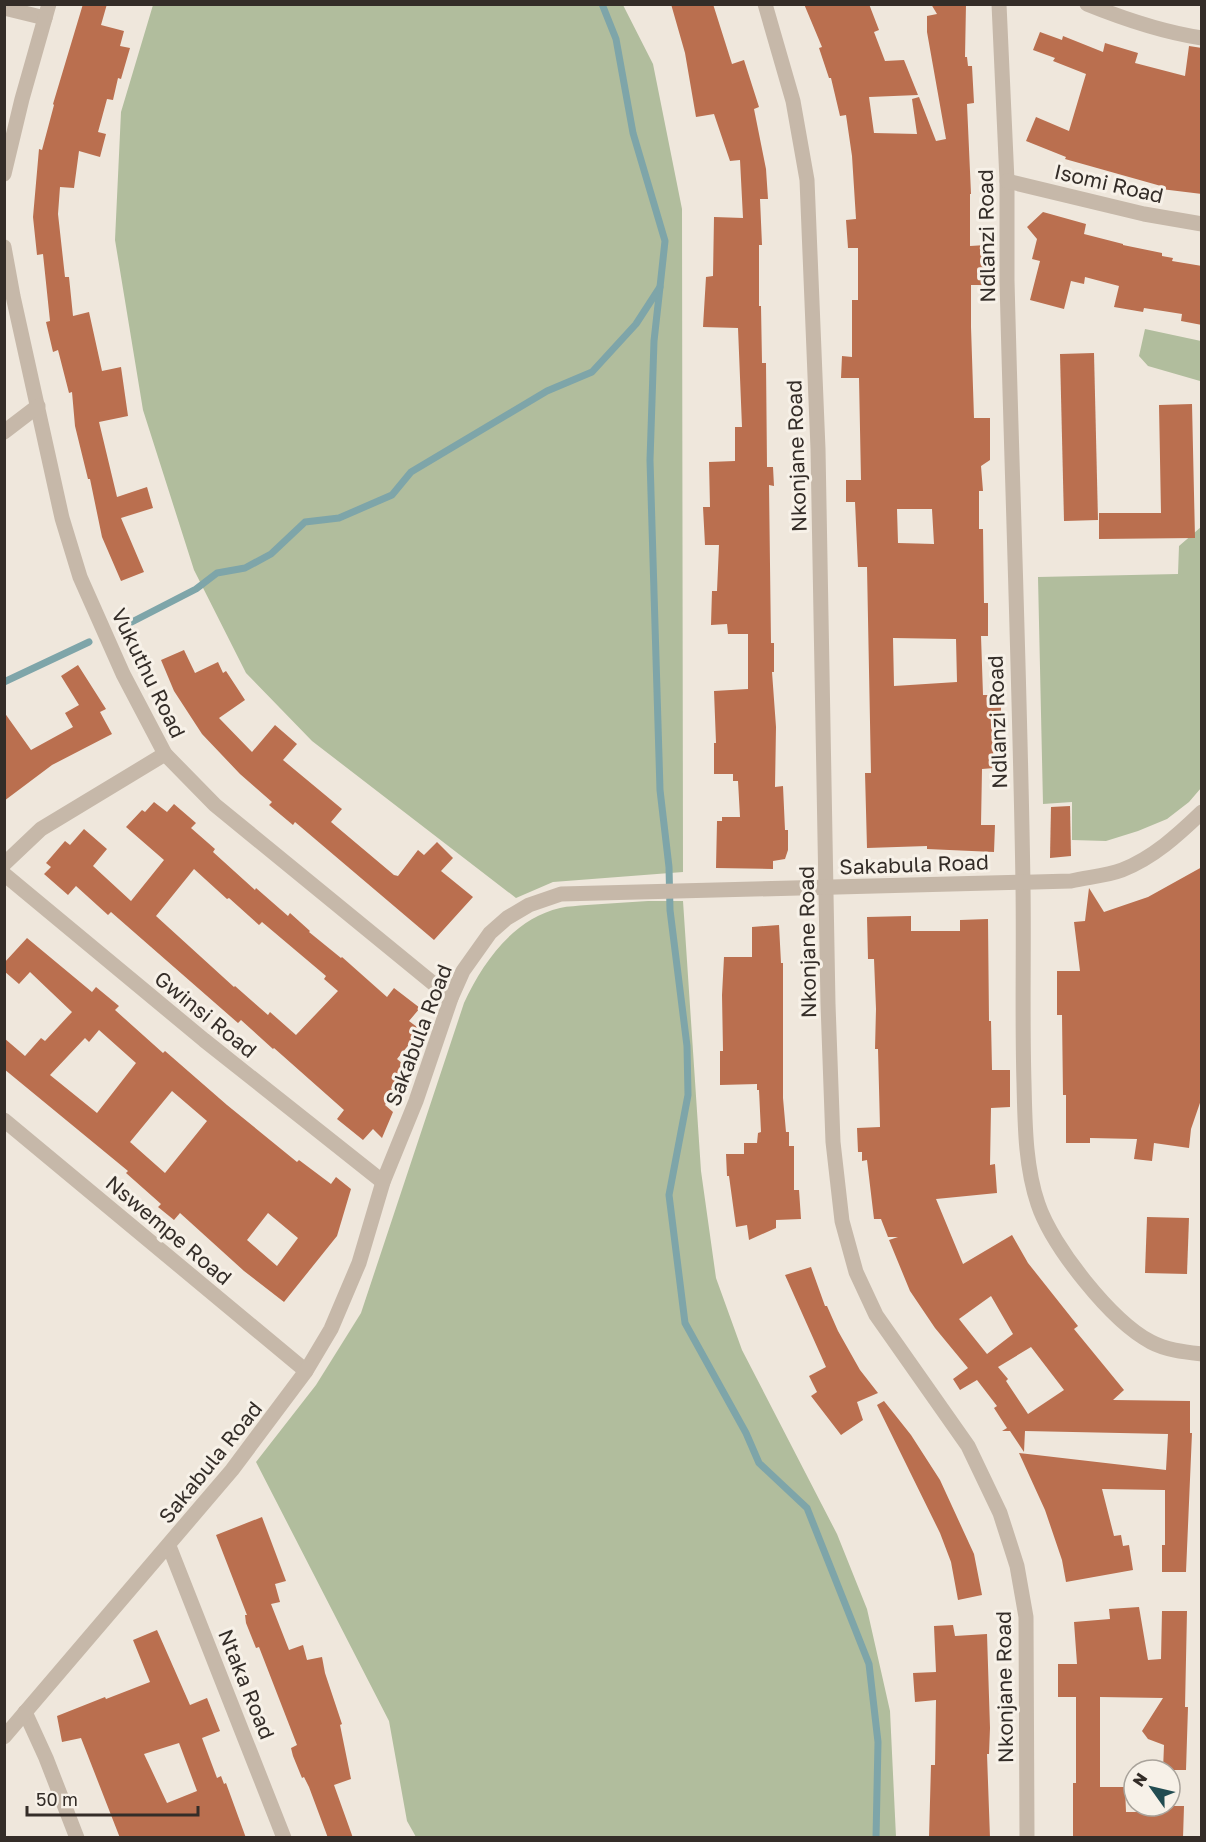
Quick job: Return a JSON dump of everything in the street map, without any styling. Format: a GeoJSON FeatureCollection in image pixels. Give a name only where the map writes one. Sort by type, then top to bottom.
{"type":"FeatureCollection","features":[{"type":"Feature","properties":{"kind":"street","name":"Nkonjane Road"},"geometry":{"type":"LineString","coordinates":[[765,4],[793,101],[807,180],[818,449],[828,1004],[834,1142],[842,1221],[856,1272],[876,1316],[968,1446],[1000,1513],[1017,1566],[1026,1617],[1027,1838]]}},
{"type":"Feature","properties":{"kind":"street","name":"Ndlanzi Road"},"geometry":{"type":"LineString","coordinates":[[999,4],[1007,181],[1007,280],[1023,882],[1022,1019],[1025,1115],[1030,1176],[1038,1206],[1054,1238],[1089,1286],[1121,1321],[1151,1342],[1179,1351],[1202,1354]]}},
{"type":"Feature","properties":{"kind":"street"},"geometry":{"type":"LineString","coordinates":[[1087,4],[1129,20],[1182,35],[1202,38]]}},
{"type":"Feature","properties":{"kind":"street"},"geometry":{"type":"LineString","coordinates":[[4,8],[47,11],[4,174]]}},
{"type":"Feature","properties":{"kind":"street","name":"Isomi Road"},"geometry":{"type":"LineString","coordinates":[[1007,181],[1144,214],[1202,224]]}},
{"type":"Feature","properties":{"kind":"street","name":"Vukuthu Road"},"geometry":{"type":"LineString","coordinates":[[4,247],[62,518],[80,578],[123,674],[165,754],[215,805],[451,998]]}},
{"type":"Feature","properties":{"kind":"street"},"geometry":{"type":"LineString","coordinates":[[4,432],[38,406]]}},
{"type":"Feature","properties":{"kind":"street"},"geometry":{"type":"LineString","coordinates":[[4,864],[40,829],[165,754]]}},
{"type":"Feature","properties":{"kind":"street","name":"Sakabula Road"},"geometry":{"type":"LineString","coordinates":[[4,1737],[232,1470],[306,1371],[331,1329],[359,1263],[383,1182],[416,1101],[451,998],[463,971],[490,933],[507,918],[529,905],[561,894],[1071,881],[1121,870],[1148,857],[1202,812]]}},
{"type":"Feature","properties":{"kind":"street","name":"Gwinsi Road"},"geometry":{"type":"LineString","coordinates":[[4,874],[204,1040],[383,1182]]}},
{"type":"Feature","properties":{"kind":"street","name":"Nswempe Road"},"geometry":{"type":"LineString","coordinates":[[4,1120],[306,1371]]}},
{"type":"Feature","properties":{"kind":"street","name":"Ntaka Road"},"geometry":{"type":"LineString","coordinates":[[169,1546],[284,1838]]}},
{"type":"Feature","properties":{"kind":"street"},"geometry":{"type":"LineString","coordinates":[[25,1712],[46,1758],[77,1838]]}},
{"type":"Feature","properties":{"kind":"green space"},"geometry":{"type":"Polygon","coordinates":[[[153,5],[623,5],[653,64],[682,209],[683,872],[553,882],[516,898],[312,741],[246,673],[194,570],[143,410],[115,240],[121,112],[153,5]]]}},
{"type":"Feature","properties":{"kind":"green space"},"geometry":{"type":"Polygon","coordinates":[[[1145,329],[1201,341],[1201,384],[1200,381],[1148,366],[1139,356],[1145,329]]]}},
{"type":"Feature","properties":{"kind":"green space"},"geometry":{"type":"Polygon","coordinates":[[[1201,527],[1201,788],[1189,802],[1167,819],[1138,831],[1106,841],[1072,840],[1072,802],[1043,804],[1038,577],[1178,574],[1179,546],[1201,527]]]}},
{"type":"Feature","properties":{"kind":"green space"},"geometry":{"type":"Polygon","coordinates":[[[683,901],[701,1171],[716,1278],[742,1350],[837,1534],[867,1609],[890,1711],[896,1837],[416,1837],[407,1821],[389,1721],[256,1462],[316,1385],[361,1313],[464,1003],[480,972],[514,932],[543,914],[566,907],[683,901]]]}},
{"type":"Feature","properties":{"kind":"building"},"geometry":{"type":"Polygon","coordinates":[[[83,4],[107,4],[101,25],[124,31],[120,46],[130,48],[121,79],[118,78],[113,100],[107,99],[98,132],[106,134],[100,157],[79,151],[74,188],[60,187],[58,214],[65,277],[69,277],[73,316],[89,312],[102,371],[121,367],[128,416],[99,422],[117,497],[147,487],[153,508],[121,518],[144,572],[121,581],[102,537],[90,479],[88,479],[75,426],[72,392],[69,393],[58,350],[53,352],[46,322],[50,321],[43,254],[37,255],[33,217],[39,149],[42,150],[53,104],[83,4]]]}},
{"type":"Feature","properties":{"kind":"building"},"geometry":{"type":"Polygon","coordinates":[[[671,4],[713,4],[732,64],[744,60],[759,107],[754,109],[766,169],[768,199],[760,199],[762,245],[759,245],[759,306],[761,306],[762,363],[766,363],[767,467],[773,467],[774,486],[769,485],[771,643],[774,643],[774,672],[772,672],[776,727],[775,787],[783,786],[785,830],[788,830],[788,850],[785,859],[773,861],[773,869],[716,868],[717,821],[722,821],[722,817],[740,817],[738,781],[733,781],[733,774],[714,774],[714,743],[716,743],[714,691],[748,689],[748,634],[728,634],[727,624],[711,625],[712,591],[717,591],[719,545],[705,545],[703,507],[710,507],[709,462],[735,461],[735,427],[742,427],[738,328],[703,327],[706,277],[713,276],[714,217],[743,218],[740,160],[730,161],[714,114],[696,117],[685,53],[671,4]]]}},
{"type":"Feature","properties":{"kind":"building"},"geometry":{"type":"Polygon","coordinates":[[[804,4],[869,4],[879,30],[874,32],[885,61],[904,60],[918,95],[869,97],[874,133],[917,134],[912,99],[919,97],[936,141],[946,139],[927,32],[927,16],[937,14],[931,4],[966,4],[965,57],[967,57],[968,66],[972,66],[974,103],[967,104],[971,194],[970,246],[986,245],[987,268],[983,268],[983,285],[971,285],[971,327],[974,418],[990,418],[990,460],[981,466],[983,491],[979,491],[979,529],[983,529],[984,603],[988,603],[988,636],[981,636],[983,695],[1001,695],[1001,726],[992,726],[994,768],[982,769],[981,825],[995,825],[994,852],[927,849],[927,846],[867,848],[865,773],[871,773],[867,567],[858,567],[855,502],[846,502],[846,480],[861,480],[859,378],[841,378],[842,356],[852,357],[852,300],[858,300],[858,248],[848,248],[846,220],[856,219],[852,156],[846,115],[840,116],[831,78],[829,78],[819,48],[822,47],[804,4]],[[897,509],[898,543],[934,544],[932,509],[897,509]],[[893,638],[894,686],[957,682],[956,639],[893,638]]]}},
{"type":"Feature","properties":{"kind":"building"},"geometry":{"type":"Polygon","coordinates":[[[1040,32],[1062,40],[1063,36],[1103,52],[1105,43],[1138,53],[1135,63],[1185,76],[1189,46],[1202,48],[1202,194],[1161,189],[1161,186],[1065,159],[1066,157],[1026,141],[1036,117],[1069,131],[1086,74],[1033,50],[1040,32]]]}},
{"type":"Feature","properties":{"kind":"building"},"geometry":{"type":"Polygon","coordinates":[[[1043,212],[1086,224],[1084,234],[1162,253],[1162,256],[1173,258],[1172,261],[1202,266],[1202,325],[1181,321],[1182,314],[1144,308],[1143,312],[1114,307],[1119,286],[1085,277],[1084,284],[1071,281],[1064,309],[1030,300],[1040,261],[1032,259],[1037,239],[1027,227],[1043,212]]]}},
{"type":"Feature","properties":{"kind":"building"},"geometry":{"type":"Polygon","coordinates":[[[1094,353],[1098,520],[1064,521],[1060,354],[1094,353]]]}},
{"type":"Feature","properties":{"kind":"building"},"geometry":{"type":"Polygon","coordinates":[[[1192,404],[1195,538],[1099,539],[1099,513],[1161,513],[1159,405],[1192,404]]]}},
{"type":"Feature","properties":{"kind":"building"},"geometry":{"type":"Polygon","coordinates":[[[184,650],[195,673],[218,662],[223,673],[226,671],[245,700],[219,718],[252,752],[275,725],[297,744],[283,760],[342,809],[331,822],[394,875],[398,876],[418,850],[424,855],[437,842],[453,858],[441,871],[473,897],[434,940],[295,822],[293,825],[269,805],[272,802],[240,774],[202,734],[174,691],[161,660],[184,650]]]}},
{"type":"Feature","properties":{"kind":"building"},"geometry":{"type":"Polygon","coordinates":[[[78,665],[106,709],[100,712],[112,734],[52,765],[4,801],[4,712],[31,750],[73,727],[65,713],[79,705],[61,676],[78,665]]]}},
{"type":"Feature","properties":{"kind":"building"},"geometry":{"type":"Polygon","coordinates":[[[154,802],[167,812],[174,804],[196,823],[191,828],[215,849],[213,852],[255,890],[256,888],[288,916],[290,913],[309,932],[342,957],[387,997],[394,988],[420,1008],[409,1021],[421,1030],[397,1059],[408,1068],[391,1088],[395,1091],[385,1105],[393,1112],[382,1138],[373,1129],[363,1140],[337,1119],[344,1110],[241,1020],[238,1023],[111,912],[108,915],[76,886],[68,895],[44,874],[51,867],[46,863],[65,841],[70,845],[84,829],[107,849],[93,866],[131,901],[164,860],[126,827],[142,810],[145,812],[154,802]],[[194,869],[156,916],[234,987],[268,1015],[270,1012],[296,1035],[338,991],[324,979],[326,976],[262,922],[259,925],[229,898],[227,899],[194,869]]]}},
{"type":"Feature","properties":{"kind":"building"},"geometry":{"type":"Polygon","coordinates":[[[1070,806],[1071,856],[1050,858],[1051,807],[1070,806]]]}},
{"type":"Feature","properties":{"kind":"building"},"geometry":{"type":"Polygon","coordinates":[[[1202,867],[1202,1097],[1191,1129],[1189,1148],[1154,1143],[1152,1161],[1134,1159],[1137,1139],[1090,1138],[1090,1143],[1066,1143],[1062,1015],[1057,1015],[1057,971],[1080,971],[1074,922],[1085,921],[1089,888],[1104,912],[1148,897],[1202,867]]]}},
{"type":"Feature","properties":{"kind":"building"},"geometry":{"type":"Polygon","coordinates":[[[911,916],[911,931],[960,931],[960,920],[988,919],[992,1070],[1010,1070],[1010,1107],[991,1108],[990,1165],[995,1164],[997,1193],[936,1199],[963,1264],[1012,1235],[1028,1263],[1078,1326],[1074,1329],[1124,1390],[1113,1400],[1190,1401],[1190,1433],[1192,1433],[1186,1572],[1162,1572],[1162,1545],[1165,1545],[1165,1490],[1102,1489],[1114,1536],[1121,1535],[1123,1546],[1129,1545],[1133,1570],[1066,1582],[1062,1560],[1045,1510],[1019,1453],[1166,1470],[1168,1434],[1025,1431],[1024,1452],[1010,1431],[1002,1431],[1007,1428],[994,1408],[997,1406],[977,1380],[960,1390],[953,1379],[968,1368],[935,1328],[910,1291],[889,1240],[898,1237],[888,1237],[881,1219],[874,1219],[867,1160],[862,1161],[862,1152],[858,1152],[857,1128],[880,1127],[878,1049],[875,1049],[874,959],[868,959],[867,917],[911,916]],[[991,1296],[959,1319],[987,1354],[1013,1334],[991,1296]],[[1031,1347],[998,1367],[1008,1379],[1006,1381],[1028,1414],[1064,1390],[1031,1347]]]}},
{"type":"Feature","properties":{"kind":"building"},"geometry":{"type":"Polygon","coordinates":[[[779,925],[781,963],[783,963],[783,1098],[789,1146],[794,1146],[794,1190],[799,1190],[801,1219],[776,1220],[776,1228],[749,1240],[747,1225],[736,1227],[729,1176],[727,1176],[726,1154],[744,1154],[744,1143],[757,1143],[758,1133],[761,1132],[759,1090],[757,1090],[757,1084],[720,1085],[720,1051],[723,1051],[724,957],[752,957],[752,927],[779,925]]]}},
{"type":"Feature","properties":{"kind":"building"},"geometry":{"type":"Polygon","coordinates":[[[27,938],[92,992],[96,987],[119,1006],[115,1010],[163,1053],[165,1051],[297,1162],[299,1160],[331,1184],[336,1177],[351,1189],[337,1236],[284,1302],[244,1271],[180,1213],[174,1220],[158,1207],[161,1204],[126,1173],[128,1171],[4,1069],[4,1038],[25,1056],[41,1038],[45,1041],[72,1012],[30,972],[19,984],[4,971],[4,963],[27,938]],[[99,1030],[89,1042],[85,1038],[50,1075],[97,1113],[136,1063],[99,1030]],[[172,1091],[130,1142],[165,1173],[207,1121],[172,1091]],[[268,1213],[247,1240],[277,1266],[298,1238],[268,1213]]]}},
{"type":"Feature","properties":{"kind":"building"},"geometry":{"type":"Polygon","coordinates":[[[1147,1217],[1189,1218],[1187,1274],[1145,1273],[1147,1217]]]}},
{"type":"Feature","properties":{"kind":"building"},"geometry":{"type":"Polygon","coordinates":[[[811,1267],[825,1306],[838,1331],[860,1370],[878,1393],[857,1402],[863,1420],[841,1435],[811,1396],[817,1392],[809,1376],[826,1367],[785,1275],[811,1267]]]}},
{"type":"Feature","properties":{"kind":"building"},"geometry":{"type":"Polygon","coordinates":[[[884,1401],[911,1435],[940,1480],[974,1554],[982,1595],[958,1600],[951,1562],[940,1533],[877,1405],[884,1401]]]}},
{"type":"Feature","properties":{"kind":"building"},"geometry":{"type":"Polygon","coordinates":[[[262,1517],[286,1581],[275,1584],[280,1602],[271,1604],[289,1650],[303,1645],[307,1660],[322,1657],[342,1724],[340,1725],[351,1779],[334,1785],[353,1838],[328,1838],[309,1787],[304,1777],[302,1778],[293,1756],[291,1748],[297,1745],[259,1647],[256,1648],[246,1623],[245,1615],[247,1615],[216,1535],[262,1517]]]}},
{"type":"Feature","properties":{"kind":"building"},"geometry":{"type":"Polygon","coordinates":[[[1139,1607],[1148,1660],[1161,1659],[1162,1611],[1187,1611],[1186,1770],[1182,1770],[1182,1758],[1163,1758],[1164,1745],[1148,1739],[1142,1731],[1163,1698],[1100,1697],[1100,1787],[1122,1787],[1122,1818],[1182,1818],[1182,1806],[1184,1806],[1183,1838],[1073,1838],[1073,1783],[1076,1783],[1076,1697],[1058,1697],[1058,1664],[1077,1664],[1074,1622],[1110,1619],[1109,1609],[1139,1607]]]}},
{"type":"Feature","properties":{"kind":"building"},"geometry":{"type":"Polygon","coordinates":[[[953,1625],[955,1636],[987,1634],[990,1838],[929,1838],[931,1765],[935,1765],[936,1700],[915,1702],[913,1673],[936,1672],[934,1626],[953,1625]]]}},
{"type":"Feature","properties":{"kind":"building"},"geometry":{"type":"Polygon","coordinates":[[[157,1630],[190,1705],[207,1698],[220,1731],[202,1738],[217,1778],[221,1776],[224,1784],[226,1783],[246,1838],[120,1838],[81,1738],[62,1742],[57,1716],[150,1682],[133,1640],[157,1630]],[[179,1743],[144,1754],[167,1803],[197,1791],[179,1743]]]}},
{"type":"Feature","properties":{"kind":"waterway"},"geometry":{"type":"LineString","coordinates":[[126,625],[196,589],[217,573],[245,568],[271,554],[305,522],[339,518],[392,495],[411,472],[547,391],[592,372],[636,324],[660,287],[665,241],[633,133],[616,39],[602,4]]}},
{"type":"Feature","properties":{"kind":"waterway"},"geometry":{"type":"LineString","coordinates":[[660,287],[654,341],[650,460],[660,790],[669,867],[670,910],[687,1046],[688,1095],[669,1195],[685,1323],[746,1433],[759,1463],[807,1508],[869,1664],[878,1742],[876,1838]]}},
{"type":"Feature","properties":{"kind":"waterway"},"geometry":{"type":"LineString","coordinates":[[4,682],[89,642]]}}]}
